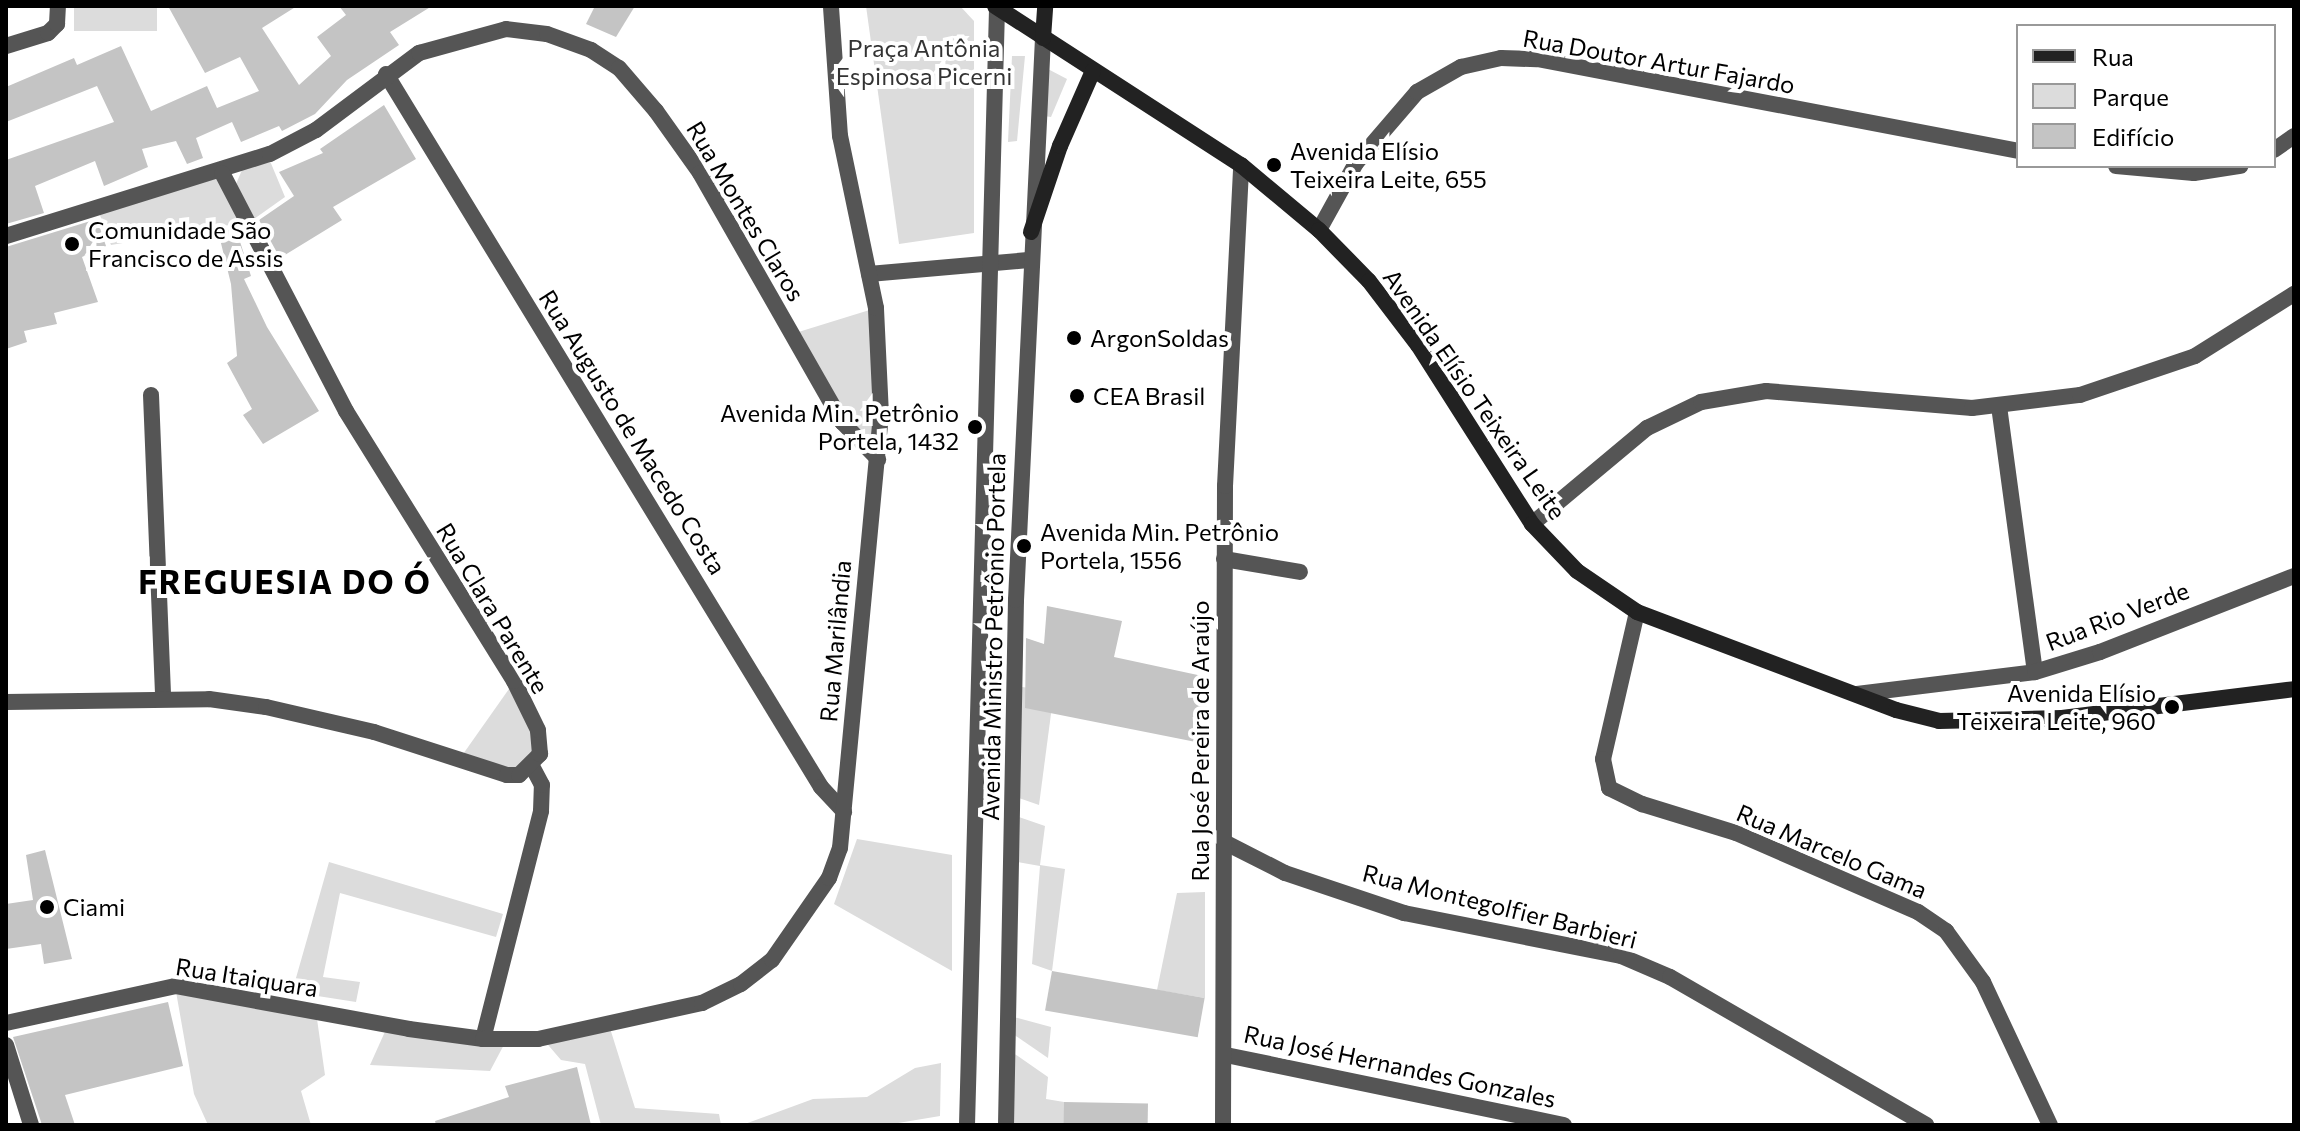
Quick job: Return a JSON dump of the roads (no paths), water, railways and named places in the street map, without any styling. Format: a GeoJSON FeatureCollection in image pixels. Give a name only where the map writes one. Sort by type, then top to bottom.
{"type":"FeatureCollection","features":[{"type":"Feature","properties":{"kind":"main road","name":"Avenida Ministro Petrônio Portela"},"geometry":{"type":"LineString","coordinates":[[1043,38],[1045,6]]}},
{"type":"Feature","properties":{"kind":"main road","name":"Avenida Elísio Teixeira Leite"},"geometry":{"type":"LineString","coordinates":[[997,7],[1241,165],[1319,230],[1369,281],[1418,345],[1532,524],[1577,571],[1637,612],[1857,694],[1939,721],[1997,722],[2294,689]]}},
{"type":"Feature","properties":{"kind":"main road"},"geometry":{"type":"LineString","coordinates":[[1031,232],[1060,146],[1093,71]]}},
{"type":"Feature","properties":{"kind":"street"},"geometry":{"type":"LineString","coordinates":[[6,46],[48,33],[57,24],[58,6]]}},
{"type":"Feature","properties":{"kind":"street","name":"Rua Marilândia"},"geometry":{"type":"LineString","coordinates":[[483,1039],[543,1039],[632,1021],[702,1003],[741,984],[772,960],[829,878],[840,848],[878,459],[879,335],[840,136],[831,6]]}},
{"type":"Feature","properties":{"kind":"street","name":"Avenida Ministro Petrônio Portela"},"geometry":{"type":"LineString","coordinates":[[967,1125],[993,261],[997,7]]}},
{"type":"Feature","properties":{"kind":"street","name":"Rua Montes Claros"},"geometry":{"type":"LineString","coordinates":[[6,236],[117,198],[222,173],[293,144],[386,74],[462,37],[506,29],[547,34],[591,50],[619,68],[700,173],[842,422],[878,459]]}},
{"type":"Feature","properties":{"kind":"street","name":"Avenida Ministro Petrônio Portela"},"geometry":{"type":"LineString","coordinates":[[1006,1125],[1028,260],[1043,38]]}},
{"type":"Feature","properties":{"kind":"street","name":"Rua Doutor Artur Fajardo"},"geometry":{"type":"LineString","coordinates":[[1319,230],[1356,163],[1417,92],[1461,67],[1501,58],[1537,59],[2016,151]]}},
{"type":"Feature","properties":{"kind":"street","name":"Rua Augusto de Macedo Costa"},"geometry":{"type":"LineString","coordinates":[[386,74],[821,787],[844,812]]}},
{"type":"Feature","properties":{"kind":"street"},"geometry":{"type":"LineString","coordinates":[[2276,149],[2294,136]]}},
{"type":"Feature","properties":{"kind":"street","name":"Rua José Pereira de Araújo"},"geometry":{"type":"LineString","coordinates":[[1223,1125],[1226,1055],[1224,559],[1241,165]]}},
{"type":"Feature","properties":{"kind":"street"},"geometry":{"type":"LineString","coordinates":[[2138,168],[2194,173],[2227,168]]}},
{"type":"Feature","properties":{"kind":"street","name":"Rua Clara Parente"},"geometry":{"type":"LineString","coordinates":[[222,173],[346,411],[514,681],[541,743],[532,766],[542,785],[541,811],[483,1039]]}},
{"type":"Feature","properties":{"kind":"street"},"geometry":{"type":"LineString","coordinates":[[869,274],[1028,260]]}},
{"type":"Feature","properties":{"kind":"street"},"geometry":{"type":"LineString","coordinates":[[1532,524],[1647,428],[1726,395],[1827,393],[1999,406],[2134,380],[2195,356],[2294,294]]}},
{"type":"Feature","properties":{"kind":"street"},"geometry":{"type":"LineString","coordinates":[[151,395],[163,699]]}},
{"type":"Feature","properties":{"kind":"street"},"geometry":{"type":"LineString","coordinates":[[1999,406],[2035,672]]}},
{"type":"Feature","properties":{"kind":"street"},"geometry":{"type":"LineString","coordinates":[[1224,559],[1300,572]]}},
{"type":"Feature","properties":{"kind":"street","name":"Rua Rio Verde"},"geometry":{"type":"LineString","coordinates":[[1857,694],[2035,672],[2100,652],[2294,576]]}},
{"type":"Feature","properties":{"kind":"street","name":"Rua Marcelo Gama"},"geometry":{"type":"LineString","coordinates":[[1637,612],[1603,759],[1606,782],[1617,795],[1736,833],[1918,912],[1946,931],[1983,982],[2050,1125]]}},
{"type":"Feature","properties":{"kind":"street"},"geometry":{"type":"LineString","coordinates":[[6,702],[163,699],[266,707],[374,732],[507,775],[532,766]]}},
{"type":"Feature","properties":{"kind":"street","name":"Rua Montegolfier Barbieri"},"geometry":{"type":"LineString","coordinates":[[1224,842],[1285,873],[1404,913],[1621,956],[1670,977],[1926,1125]]}},
{"type":"Feature","properties":{"kind":"street","name":"Rua Itaiquara"},"geometry":{"type":"LineString","coordinates":[[6,1023],[175,986],[483,1039]]}},
{"type":"Feature","properties":{"kind":"street"},"geometry":{"type":"LineString","coordinates":[[6,1045],[31,1125]]}},
{"type":"Feature","properties":{"kind":"street","name":"Rua José Hernandes Gonzales"},"geometry":{"type":"LineString","coordinates":[[1226,1055],[1564,1125]]}},
{"type":"Feature","properties":{"kind":"place","name":"Avenida Elísio Teixeira Leite, 655"},"geometry":{"type":"Point","coordinates":[1274,165]}},
{"type":"Feature","properties":{"kind":"place","name":"Comunidade São Francisco de Assis"},"geometry":{"type":"Point","coordinates":[72,244]}},
{"type":"Feature","properties":{"kind":"place","name":"ArgonSoldas"},"geometry":{"type":"Point","coordinates":[1074,338]}},
{"type":"Feature","properties":{"kind":"place","name":"CEA Brasil"},"geometry":{"type":"Point","coordinates":[1077,396]}},
{"type":"Feature","properties":{"kind":"place","name":"Avenida Min. Petrônio Portela, 1432"},"geometry":{"type":"Point","coordinates":[975,427]}},
{"type":"Feature","properties":{"kind":"place","name":"Avenida Min. Petrônio Portela, 1556"},"geometry":{"type":"Point","coordinates":[1024,546]}},
{"type":"Feature","properties":{"kind":"place","name":"Avenida Elísio Teixeira Leite, 960"},"geometry":{"type":"Point","coordinates":[2172,707]}},
{"type":"Feature","properties":{"kind":"place","name":"Ciami"},"geometry":{"type":"Point","coordinates":[47,907]}},
{"type":"Feature","properties":{"kind":"district","name":"FREGUESIA DO Ó"},"geometry":{"type":"Point","coordinates":[285,581]}},
{"type":"Feature","properties":{"kind":"park label","name":"Praça Antônia Espinosa Picerni"},"geometry":{"type":"Point","coordinates":[924,62]}}]}
